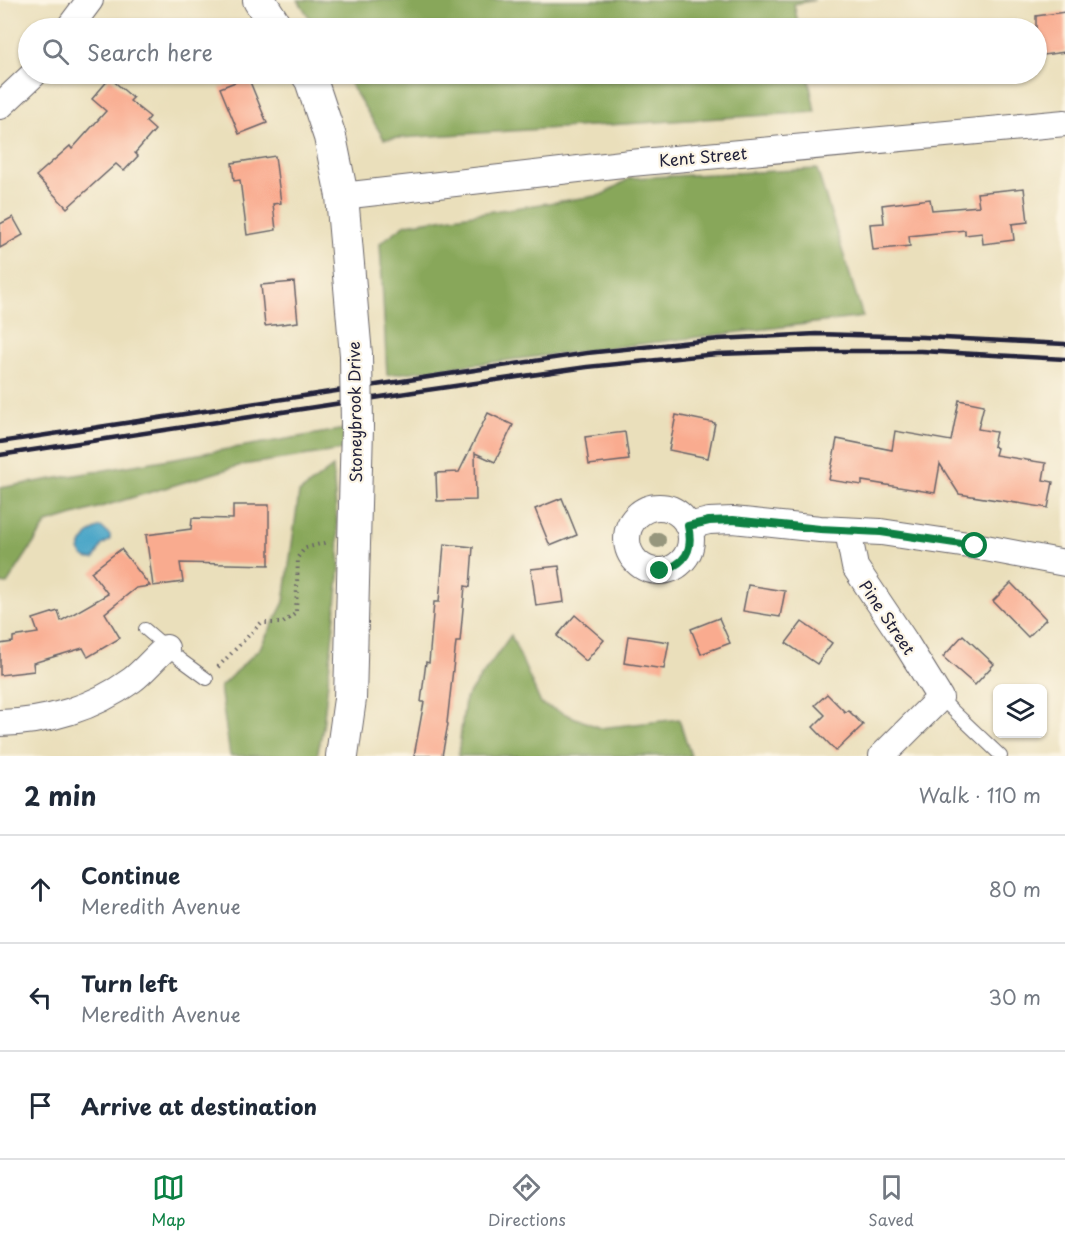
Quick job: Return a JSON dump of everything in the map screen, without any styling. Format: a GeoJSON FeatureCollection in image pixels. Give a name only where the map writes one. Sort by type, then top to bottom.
{"type":"FeatureCollection","features":[{"type":"Feature","properties":{"kind":"street"},"geometry":{"type":"LineString","coordinates":[[76,18],[90,0]]}},
{"type":"Feature","properties":{"kind":"street"},"geometry":{"type":"LineString","coordinates":[[259,0],[271,18]]}},
{"type":"Feature","properties":{"kind":"street"},"geometry":{"type":"LineString","coordinates":[[0,106],[23,84]]}},
{"type":"Feature","properties":{"kind":"street","name":"Stoneybrook Drive"},"geometry":{"type":"LineString","coordinates":[[312,84],[330,137],[342,196],[356,355],[357,427],[350,699],[342,756]]}},
{"type":"Feature","properties":{"kind":"street","name":"Kent Street"},"geometry":{"type":"LineString","coordinates":[[342,196],[631,163],[1065,123]]}},
{"type":"Feature","properties":{"kind":"street"},"geometry":{"type":"LineString","coordinates":[[688,526],[709,521],[733,520],[881,532],[1065,564]]}},
{"type":"Feature","properties":{"kind":"street","name":"Pine Street"},"geometry":{"type":"LineString","coordinates":[[848,531],[855,567],[940,698]]}},
{"type":"Feature","properties":{"kind":"street"},"geometry":{"type":"LineString","coordinates":[[0,723],[20,722],[62,714],[99,700],[132,680],[166,648]]}},
{"type":"Feature","properties":{"kind":"street"},"geometry":{"type":"LineString","coordinates":[[882,756],[940,698]]}},
{"type":"Feature","properties":{"kind":"lane"},"geometry":{"type":"LineString","coordinates":[[145,629],[207,679]]}},
{"type":"Feature","properties":{"kind":"lane"},"geometry":{"type":"LineString","coordinates":[[940,698],[1001,756]]}},
{"type":"Feature","properties":{"kind":"path"},"geometry":{"type":"LineString","coordinates":[[207,679],[261,623],[284,623],[296,613],[298,557],[305,548],[333,541]]}},
{"type":"Feature","properties":{"kind":"green space"},"geometry":{"type":"Polygon","coordinates":[[[298,0],[815,0],[794,4],[797,18],[310,18],[298,0]]]}},
{"type":"Feature","properties":{"kind":"green space"},"geometry":{"type":"Polygon","coordinates":[[[350,84],[810,84],[815,112],[384,139],[350,84]]]}},
{"type":"Feature","properties":{"kind":"green space"},"geometry":{"type":"Polygon","coordinates":[[[817,169],[863,317],[387,375],[380,243],[406,224],[602,195],[630,178],[817,169]]]}},
{"type":"Feature","properties":{"kind":"green space"},"geometry":{"type":"Polygon","coordinates":[[[357,427],[356,448],[242,465],[47,523],[7,584],[0,583],[0,488],[357,427]]]}},
{"type":"Feature","properties":{"kind":"green space"},"geometry":{"type":"Polygon","coordinates":[[[333,467],[340,567],[323,728],[317,756],[230,756],[220,687],[260,648],[284,602],[299,493],[333,467]]]}},
{"type":"Feature","properties":{"kind":"green space"},"geometry":{"type":"Polygon","coordinates":[[[511,635],[541,704],[600,728],[679,719],[691,756],[458,756],[465,699],[511,635]]]}},
{"type":"Feature","properties":{"kind":"water"},"geometry":{"type":"Polygon","coordinates":[[[101,527],[110,535],[110,540],[102,545],[94,559],[85,558],[79,550],[82,543],[90,533],[101,527]]]}},
{"type":"Feature","properties":{"kind":"building"},"geometry":{"type":"Polygon","coordinates":[[[1065,12],[1065,52],[1047,54],[1047,18],[1036,18],[1036,16],[1065,12]]]}},
{"type":"Feature","properties":{"kind":"building"},"geometry":{"type":"Polygon","coordinates":[[[105,84],[117,84],[133,98],[130,101],[150,117],[146,122],[155,130],[135,153],[138,156],[124,171],[116,164],[67,208],[36,176],[70,146],[72,149],[106,111],[92,99],[105,84]]]}},
{"type":"Feature","properties":{"kind":"building"},"geometry":{"type":"Polygon","coordinates":[[[230,84],[251,84],[267,123],[239,134],[220,88],[230,84]]]}},
{"type":"Feature","properties":{"kind":"building"},"geometry":{"type":"Polygon","coordinates":[[[275,156],[281,203],[273,204],[276,230],[247,235],[240,180],[234,181],[232,163],[275,156]]]}},
{"type":"Feature","properties":{"kind":"building"},"geometry":{"type":"Polygon","coordinates":[[[1024,188],[1028,222],[1012,224],[1014,240],[983,244],[982,233],[965,235],[965,230],[909,236],[910,246],[873,250],[870,224],[884,223],[882,205],[930,199],[932,210],[979,206],[977,193],[1024,188]]]}},
{"type":"Feature","properties":{"kind":"building"},"geometry":{"type":"Polygon","coordinates":[[[13,217],[23,235],[0,248],[0,224],[13,217]]]}},
{"type":"Feature","properties":{"kind":"building"},"geometry":{"type":"Polygon","coordinates":[[[294,282],[298,322],[265,326],[261,285],[294,282]]]}},
{"type":"Feature","properties":{"kind":"building"},"geometry":{"type":"Polygon","coordinates":[[[959,400],[984,405],[978,429],[996,432],[993,446],[997,448],[995,455],[1046,463],[1043,480],[1053,482],[1048,508],[959,494],[940,464],[935,493],[862,481],[862,485],[829,480],[837,439],[892,450],[895,431],[951,441],[959,400]]]}},
{"type":"Feature","properties":{"kind":"building"},"geometry":{"type":"Polygon","coordinates":[[[488,413],[513,425],[495,462],[475,453],[476,500],[437,501],[436,473],[459,472],[488,413]]]}},
{"type":"Feature","properties":{"kind":"building"},"geometry":{"type":"Polygon","coordinates":[[[676,415],[715,423],[708,458],[669,450],[676,415]]]}},
{"type":"Feature","properties":{"kind":"building"},"geometry":{"type":"Polygon","coordinates":[[[625,432],[629,460],[589,465],[585,437],[625,432]]]}},
{"type":"Feature","properties":{"kind":"building"},"geometry":{"type":"Polygon","coordinates":[[[562,498],[577,535],[550,546],[535,509],[562,498]]]}},
{"type":"Feature","properties":{"kind":"building"},"geometry":{"type":"Polygon","coordinates":[[[233,505],[269,505],[269,565],[180,563],[183,582],[153,586],[146,535],[191,529],[192,518],[233,519],[233,505]]]}},
{"type":"Feature","properties":{"kind":"building"},"geometry":{"type":"Polygon","coordinates":[[[444,544],[473,547],[470,587],[465,586],[460,642],[456,642],[448,724],[442,756],[414,756],[424,702],[421,702],[426,662],[429,663],[434,602],[439,602],[444,544]]]}},
{"type":"Feature","properties":{"kind":"building"},"geometry":{"type":"Polygon","coordinates":[[[121,549],[150,586],[136,588],[105,613],[120,638],[88,657],[83,648],[33,663],[34,671],[0,675],[0,644],[13,642],[13,637],[38,633],[33,619],[58,611],[61,621],[108,594],[91,572],[121,549]]]}},
{"type":"Feature","properties":{"kind":"building"},"geometry":{"type":"Polygon","coordinates":[[[559,566],[564,602],[536,606],[531,569],[559,566]]]}},
{"type":"Feature","properties":{"kind":"building"},"geometry":{"type":"Polygon","coordinates":[[[1011,583],[1046,619],[1028,637],[993,601],[1011,583]]]}},
{"type":"Feature","properties":{"kind":"building"},"geometry":{"type":"Polygon","coordinates":[[[748,585],[785,591],[780,617],[743,611],[748,585]]]}},
{"type":"Feature","properties":{"kind":"building"},"geometry":{"type":"Polygon","coordinates":[[[575,615],[604,640],[586,661],[557,636],[575,615]]]}},
{"type":"Feature","properties":{"kind":"building"},"geometry":{"type":"Polygon","coordinates":[[[719,618],[730,643],[701,654],[691,629],[719,618]]]}},
{"type":"Feature","properties":{"kind":"building"},"geometry":{"type":"Polygon","coordinates":[[[802,622],[832,643],[817,664],[786,643],[802,622]]]}},
{"type":"Feature","properties":{"kind":"building"},"geometry":{"type":"Polygon","coordinates":[[[963,635],[994,664],[975,685],[943,657],[963,635]]]}},
{"type":"Feature","properties":{"kind":"building"},"geometry":{"type":"Polygon","coordinates":[[[628,636],[669,642],[664,669],[624,663],[628,636]]]}},
{"type":"Feature","properties":{"kind":"building"},"geometry":{"type":"Polygon","coordinates":[[[827,694],[845,712],[848,710],[863,725],[836,751],[813,727],[825,715],[815,705],[827,694]]]}},
{"type":"Feature","properties":{"kind":"railway"},"geometry":{"type":"LineString","coordinates":[[0,442],[587,353],[719,339],[816,334],[1065,344]]}},
{"type":"Feature","properties":{"kind":"railway"},"geometry":{"type":"LineString","coordinates":[[0,455],[587,367],[717,354],[921,351],[1065,359]]}},
{"type":"Feature","properties":{"kind":"route"},"geometry":{"type":"LineString","coordinates":[[660,571],[679,563],[686,556],[691,536],[688,526],[709,521],[733,520],[820,529],[881,532],[975,546]]}}]}
